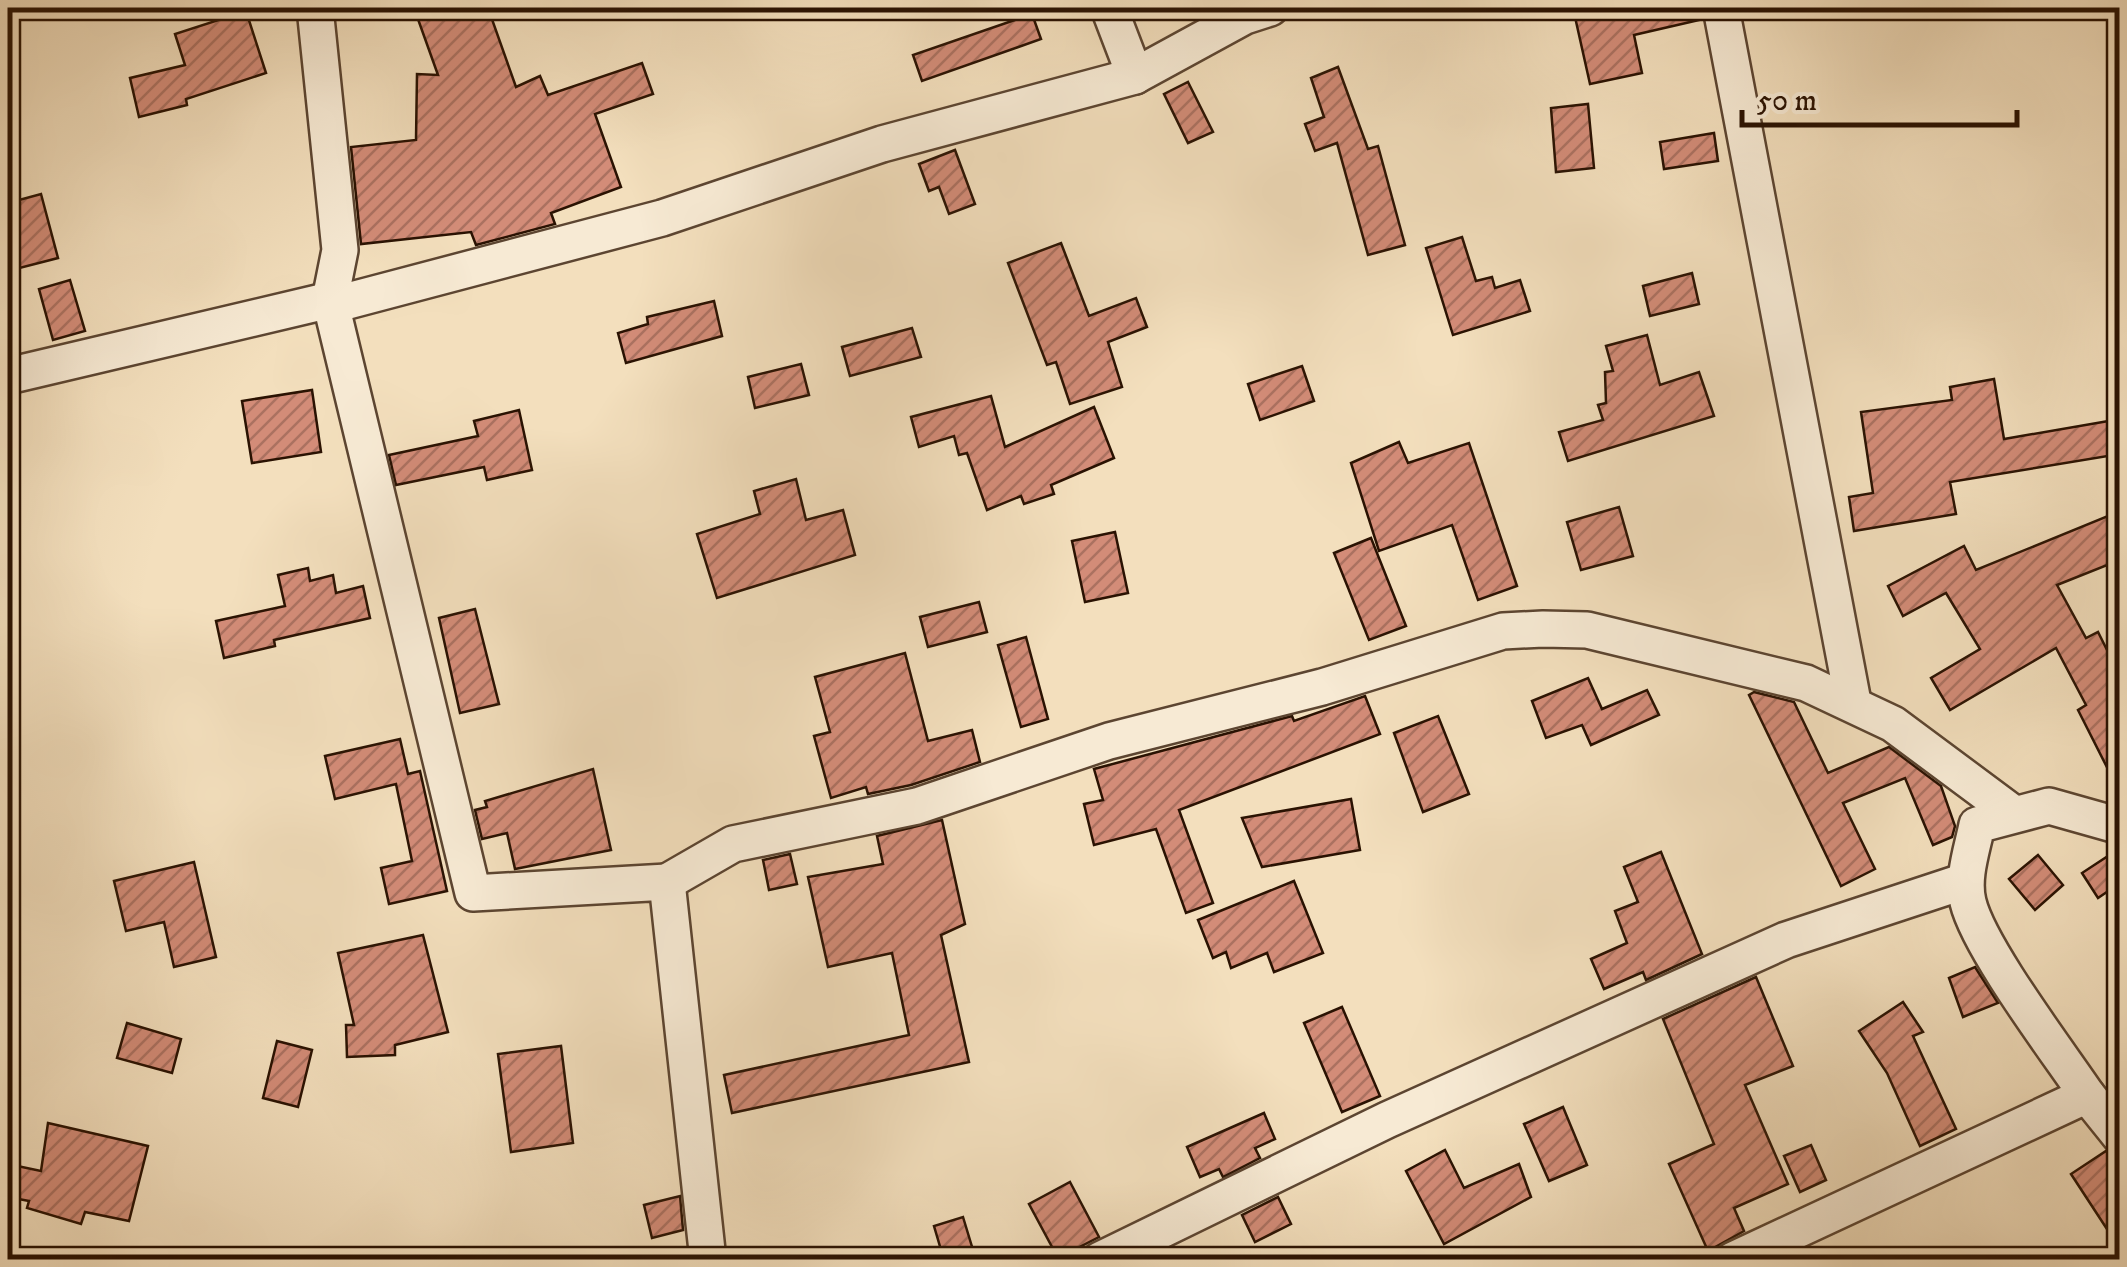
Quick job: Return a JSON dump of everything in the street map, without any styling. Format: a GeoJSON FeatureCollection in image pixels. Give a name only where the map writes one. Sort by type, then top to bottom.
{"type":"FeatureCollection","features":[{"type":"Feature","properties":{"kind":"street"},"geometry":{"type":"LineString","coordinates":[[314,8],[340,250],[330,300],[473,893],[667,882],[733,844],[916,806],[1108,741],[1322,687],[1503,631],[1587,630],[1756,669],[1852,702],[1893,724],[2014,814]]}},
{"type":"Feature","properties":{"kind":"street"},"geometry":{"type":"LineString","coordinates":[[1110,8],[1136,76]]}},
{"type":"Feature","properties":{"kind":"street"},"geometry":{"type":"LineString","coordinates":[[8,376],[330,300],[344,302],[662,218],[882,144],[1136,76],[1245,16],[1270,8]]}},
{"type":"Feature","properties":{"kind":"street"},"geometry":{"type":"LineString","coordinates":[[1721,8],[1852,702]]}},
{"type":"Feature","properties":{"kind":"street"},"geometry":{"type":"LineString","coordinates":[[2120,826],[2048,806],[1977,825],[1965,881],[1968,905],[1996,956],[2087,1096],[2120,1136]]}},
{"type":"Feature","properties":{"kind":"street"},"geometry":{"type":"LineString","coordinates":[[1100,1260],[1387,1120],[1786,940],[1965,881]]}},
{"type":"Feature","properties":{"kind":"street"},"geometry":{"type":"LineString","coordinates":[[667,882],[708,1260]]}},
{"type":"Feature","properties":{"kind":"street"},"geometry":{"type":"LineString","coordinates":[[1733,1260],[2087,1096]]}},
{"type":"Feature","properties":{"kind":"building"},"geometry":{"type":"Polygon","coordinates":[[[414,8],[488,8],[516,87],[540,76],[548,95],[642,63],[653,94],[595,114],[621,187],[551,213],[555,224],[476,245],[471,232],[361,244],[351,147],[416,140],[417,74],[438,75],[414,8]]]}},
{"type":"Feature","properties":{"kind":"building"},"geometry":{"type":"Polygon","coordinates":[[[1573,8],[1698,8],[1699,20],[1634,35],[1642,73],[1590,84],[1573,8]]]}},
{"type":"Feature","properties":{"kind":"building"},"geometry":{"type":"Polygon","coordinates":[[[246,11],[266,73],[186,99],[187,105],[139,117],[130,78],[185,65],[175,34],[246,11]]]}},
{"type":"Feature","properties":{"kind":"building"},"geometry":{"type":"Polygon","coordinates":[[[1032,14],[1041,39],[922,81],[913,55],[1032,14]]]}},
{"type":"Feature","properties":{"kind":"building"},"geometry":{"type":"Polygon","coordinates":[[[1338,67],[1368,149],[1378,146],[1405,245],[1368,255],[1337,143],[1315,151],[1305,124],[1324,117],[1311,78],[1338,67]]]}},
{"type":"Feature","properties":{"kind":"building"},"geometry":{"type":"Polygon","coordinates":[[[1188,82],[1213,132],[1188,143],[1164,94],[1188,82]]]}},
{"type":"Feature","properties":{"kind":"building"},"geometry":{"type":"Polygon","coordinates":[[[1588,104],[1594,168],[1556,172],[1551,108],[1588,104]]]}},
{"type":"Feature","properties":{"kind":"building"},"geometry":{"type":"Polygon","coordinates":[[[1714,133],[1718,161],[1664,169],[1660,142],[1714,133]]]}},
{"type":"Feature","properties":{"kind":"building"},"geometry":{"type":"Polygon","coordinates":[[[955,150],[975,204],[949,214],[939,187],[929,191],[919,164],[955,150]]]}},
{"type":"Feature","properties":{"kind":"building"},"geometry":{"type":"Polygon","coordinates":[[[41,194],[58,258],[8,271],[8,203],[41,194]]]}},
{"type":"Feature","properties":{"kind":"building"},"geometry":{"type":"Polygon","coordinates":[[[1462,237],[1476,281],[1492,277],[1495,288],[1520,280],[1530,311],[1453,335],[1426,248],[1462,237]]]}},
{"type":"Feature","properties":{"kind":"building"},"geometry":{"type":"Polygon","coordinates":[[[1061,243],[1089,316],[1136,298],[1147,327],[1108,342],[1122,387],[1070,404],[1056,362],[1047,365],[1008,263],[1061,243]]]}},
{"type":"Feature","properties":{"kind":"building"},"geometry":{"type":"Polygon","coordinates":[[[1692,273],[1699,304],[1650,316],[1643,286],[1692,273]]]}},
{"type":"Feature","properties":{"kind":"building"},"geometry":{"type":"Polygon","coordinates":[[[70,280],[85,331],[53,340],[39,289],[70,280]]]}},
{"type":"Feature","properties":{"kind":"building"},"geometry":{"type":"Polygon","coordinates":[[[714,301],[722,336],[626,363],[618,333],[648,324],[647,317],[714,301]]]}},
{"type":"Feature","properties":{"kind":"building"},"geometry":{"type":"Polygon","coordinates":[[[912,328],[921,357],[850,376],[842,347],[912,328]]]}},
{"type":"Feature","properties":{"kind":"building"},"geometry":{"type":"Polygon","coordinates":[[[1647,335],[1660,385],[1699,372],[1714,416],[1568,461],[1559,432],[1603,420],[1598,405],[1606,403],[1605,372],[1613,371],[1606,346],[1647,335]]]}},
{"type":"Feature","properties":{"kind":"building"},"geometry":{"type":"Polygon","coordinates":[[[801,364],[809,395],[755,408],[748,377],[801,364]]]}},
{"type":"Feature","properties":{"kind":"building"},"geometry":{"type":"Polygon","coordinates":[[[1302,366],[1314,401],[1260,420],[1248,384],[1302,366]]]}},
{"type":"Feature","properties":{"kind":"building"},"geometry":{"type":"Polygon","coordinates":[[[1994,379],[2004,439],[2120,419],[2120,454],[1950,482],[1956,514],[1854,531],[1849,497],[1873,493],[1861,412],[1952,400],[1950,387],[1994,379]]]}},
{"type":"Feature","properties":{"kind":"building"},"geometry":{"type":"Polygon","coordinates":[[[312,390],[321,452],[252,463],[242,401],[312,390]]]}},
{"type":"Feature","properties":{"kind":"building"},"geometry":{"type":"Polygon","coordinates":[[[991,396],[1005,447],[1094,407],[1114,458],[1051,485],[1054,494],[1024,504],[1021,496],[987,510],[967,453],[959,455],[954,436],[919,447],[911,417],[991,396]]]}},
{"type":"Feature","properties":{"kind":"building"},"geometry":{"type":"Polygon","coordinates":[[[519,410],[532,470],[487,480],[484,467],[396,485],[389,455],[478,436],[474,421],[519,410]]]}},
{"type":"Feature","properties":{"kind":"building"},"geometry":{"type":"Polygon","coordinates":[[[1399,442],[1408,463],[1469,443],[1517,586],[1478,600],[1452,525],[1379,551],[1351,463],[1399,442]]]}},
{"type":"Feature","properties":{"kind":"building"},"geometry":{"type":"Polygon","coordinates":[[[796,479],[806,520],[843,510],[855,555],[717,598],[697,534],[760,514],[754,491],[796,479]]]}},
{"type":"Feature","properties":{"kind":"building"},"geometry":{"type":"Polygon","coordinates":[[[1619,507],[1633,556],[1581,570],[1567,522],[1619,507]]]}},
{"type":"Feature","properties":{"kind":"building"},"geometry":{"type":"Polygon","coordinates":[[[2120,511],[2120,560],[2057,585],[2086,638],[2098,632],[2120,676],[2120,793],[2078,710],[2086,705],[2056,648],[1950,710],[1931,678],[1980,649],[1946,593],[1903,616],[1888,586],[1964,546],[1976,570],[2120,511]]]}},
{"type":"Feature","properties":{"kind":"building"},"geometry":{"type":"Polygon","coordinates":[[[1115,532],[1128,593],[1085,602],[1072,541],[1115,532]]]}},
{"type":"Feature","properties":{"kind":"building"},"geometry":{"type":"Polygon","coordinates":[[[1371,538],[1406,626],[1369,640],[1334,553],[1371,538]]]}},
{"type":"Feature","properties":{"kind":"building"},"geometry":{"type":"Polygon","coordinates":[[[308,568],[310,581],[333,575],[336,593],[363,586],[370,618],[274,640],[275,646],[224,658],[216,621],[285,606],[278,575],[308,568]]]}},
{"type":"Feature","properties":{"kind":"building"},"geometry":{"type":"Polygon","coordinates":[[[979,602],[987,632],[928,647],[920,617],[979,602]]]}},
{"type":"Feature","properties":{"kind":"building"},"geometry":{"type":"Polygon","coordinates":[[[475,609],[499,704],[460,713],[439,618],[475,609]]]}},
{"type":"Feature","properties":{"kind":"building"},"geometry":{"type":"Polygon","coordinates":[[[1026,637],[1048,719],[1021,727],[998,645],[1026,637]]]}},
{"type":"Feature","properties":{"kind":"building"},"geometry":{"type":"Polygon","coordinates":[[[905,653],[928,741],[972,730],[980,762],[911,785],[868,794],[866,787],[831,798],[814,736],[830,732],[815,677],[905,653]]]}},
{"type":"Feature","properties":{"kind":"building"},"geometry":{"type":"Polygon","coordinates":[[[1588,678],[1602,709],[1647,690],[1659,715],[1591,745],[1582,725],[1546,738],[1532,701],[1588,678]]]}},
{"type":"Feature","properties":{"kind":"building"},"geometry":{"type":"Polygon","coordinates":[[[1754,692],[1794,702],[1828,773],[1889,747],[1941,786],[1955,826],[1952,837],[1933,845],[1905,778],[1843,803],[1875,869],[1841,886],[1749,695],[1754,692]]]}},
{"type":"Feature","properties":{"kind":"building"},"geometry":{"type":"Polygon","coordinates":[[[1365,696],[1380,734],[1179,810],[1213,903],[1186,913],[1156,829],[1094,845],[1084,804],[1103,800],[1094,769],[1292,716],[1294,721],[1365,696]]]}},
{"type":"Feature","properties":{"kind":"building"},"geometry":{"type":"Polygon","coordinates":[[[1438,716],[1469,794],[1423,812],[1394,733],[1438,716]]]}},
{"type":"Feature","properties":{"kind":"building"},"geometry":{"type":"Polygon","coordinates":[[[400,739],[408,774],[420,771],[447,891],[389,904],[381,868],[412,861],[396,784],[335,799],[325,756],[400,739]]]}},
{"type":"Feature","properties":{"kind":"building"},"geometry":{"type":"Polygon","coordinates":[[[593,769],[611,850],[515,869],[507,833],[482,839],[475,810],[487,807],[485,801],[593,769]]]}},
{"type":"Feature","properties":{"kind":"building"},"geometry":{"type":"Polygon","coordinates":[[[1351,799],[1360,850],[1262,867],[1242,818],[1351,799]]]}},
{"type":"Feature","properties":{"kind":"building"},"geometry":{"type":"Polygon","coordinates":[[[942,820],[965,924],[941,935],[969,1062],[732,1113],[724,1075],[909,1035],[892,953],[828,967],[808,877],[883,864],[877,836],[942,820]]]}},
{"type":"Feature","properties":{"kind":"building"},"geometry":{"type":"Polygon","coordinates":[[[1661,852],[1702,954],[1646,980],[1643,972],[1604,989],[1591,959],[1627,943],[1615,911],[1638,902],[1624,867],[1661,852]]]}},
{"type":"Feature","properties":{"kind":"building"},"geometry":{"type":"Polygon","coordinates":[[[790,854],[797,884],[769,890],[763,860],[790,854]]]}},
{"type":"Feature","properties":{"kind":"building"},"geometry":{"type":"Polygon","coordinates":[[[2038,855],[2063,885],[2035,910],[2009,879],[2038,855]]]}},
{"type":"Feature","properties":{"kind":"building"},"geometry":{"type":"Polygon","coordinates":[[[2108,856],[2120,873],[2120,883],[2098,898],[2082,873],[2108,856]]]}},
{"type":"Feature","properties":{"kind":"building"},"geometry":{"type":"Polygon","coordinates":[[[194,862],[216,957],[174,967],[164,922],[126,931],[114,881],[194,862]]]}},
{"type":"Feature","properties":{"kind":"building"},"geometry":{"type":"Polygon","coordinates":[[[1294,881],[1323,953],[1274,972],[1267,953],[1231,968],[1226,952],[1213,958],[1198,920],[1294,881]]]}},
{"type":"Feature","properties":{"kind":"building"},"geometry":{"type":"Polygon","coordinates":[[[423,935],[448,1032],[395,1045],[395,1055],[347,1057],[346,1025],[354,1025],[338,953],[423,935]]]}},
{"type":"Feature","properties":{"kind":"building"},"geometry":{"type":"Polygon","coordinates":[[[1975,967],[1998,1003],[1963,1017],[1949,978],[1975,967]]]}},
{"type":"Feature","properties":{"kind":"building"},"geometry":{"type":"Polygon","coordinates":[[[1756,977],[1793,1066],[1745,1085],[1788,1184],[1734,1208],[1744,1231],[1708,1251],[1669,1164],[1714,1144],[1663,1019],[1756,977]]]}},
{"type":"Feature","properties":{"kind":"building"},"geometry":{"type":"Polygon","coordinates":[[[1903,1002],[1923,1032],[1913,1036],[1956,1129],[1920,1146],[1887,1073],[1859,1031],[1903,1002]]]}},
{"type":"Feature","properties":{"kind":"building"},"geometry":{"type":"Polygon","coordinates":[[[1342,1007],[1380,1096],[1342,1112],[1304,1023],[1342,1007]]]}},
{"type":"Feature","properties":{"kind":"building"},"geometry":{"type":"Polygon","coordinates":[[[127,1023],[181,1039],[172,1073],[117,1058],[127,1023]]]}},
{"type":"Feature","properties":{"kind":"building"},"geometry":{"type":"Polygon","coordinates":[[[277,1041],[312,1050],[298,1107],[263,1098],[277,1041]]]}},
{"type":"Feature","properties":{"kind":"building"},"geometry":{"type":"Polygon","coordinates":[[[561,1046],[573,1143],[511,1152],[498,1054],[561,1046]]]}},
{"type":"Feature","properties":{"kind":"building"},"geometry":{"type":"Polygon","coordinates":[[[1563,1107],[1587,1165],[1549,1181],[1524,1124],[1563,1107]]]}},
{"type":"Feature","properties":{"kind":"building"},"geometry":{"type":"Polygon","coordinates":[[[1264,1113],[1275,1139],[1255,1148],[1260,1158],[1223,1177],[1219,1169],[1200,1177],[1187,1147],[1264,1113]]]}},
{"type":"Feature","properties":{"kind":"building"},"geometry":{"type":"Polygon","coordinates":[[[48,1123],[148,1146],[129,1221],[85,1212],[81,1224],[27,1208],[29,1201],[8,1197],[8,1164],[41,1171],[48,1123]]]}},
{"type":"Feature","properties":{"kind":"building"},"geometry":{"type":"Polygon","coordinates":[[[1811,1145],[1826,1180],[1800,1192],[1784,1156],[1811,1145]]]}},
{"type":"Feature","properties":{"kind":"building"},"geometry":{"type":"Polygon","coordinates":[[[1445,1150],[1464,1188],[1519,1164],[1531,1197],[1444,1244],[1406,1171],[1445,1150]]]}},
{"type":"Feature","properties":{"kind":"building"},"geometry":{"type":"Polygon","coordinates":[[[2106,1151],[2120,1168],[2120,1249],[2071,1174],[2106,1151]]]}},
{"type":"Feature","properties":{"kind":"building"},"geometry":{"type":"Polygon","coordinates":[[[1070,1182],[1099,1237],[1058,1258],[1029,1204],[1070,1182]]]}},
{"type":"Feature","properties":{"kind":"building"},"geometry":{"type":"Polygon","coordinates":[[[680,1196],[683,1230],[652,1238],[644,1205],[680,1196]]]}},
{"type":"Feature","properties":{"kind":"building"},"geometry":{"type":"Polygon","coordinates":[[[1278,1197],[1291,1224],[1255,1242],[1242,1215],[1278,1197]]]}},
{"type":"Feature","properties":{"kind":"building"},"geometry":{"type":"Polygon","coordinates":[[[963,1217],[976,1260],[944,1260],[934,1226],[963,1217]]]}}]}
